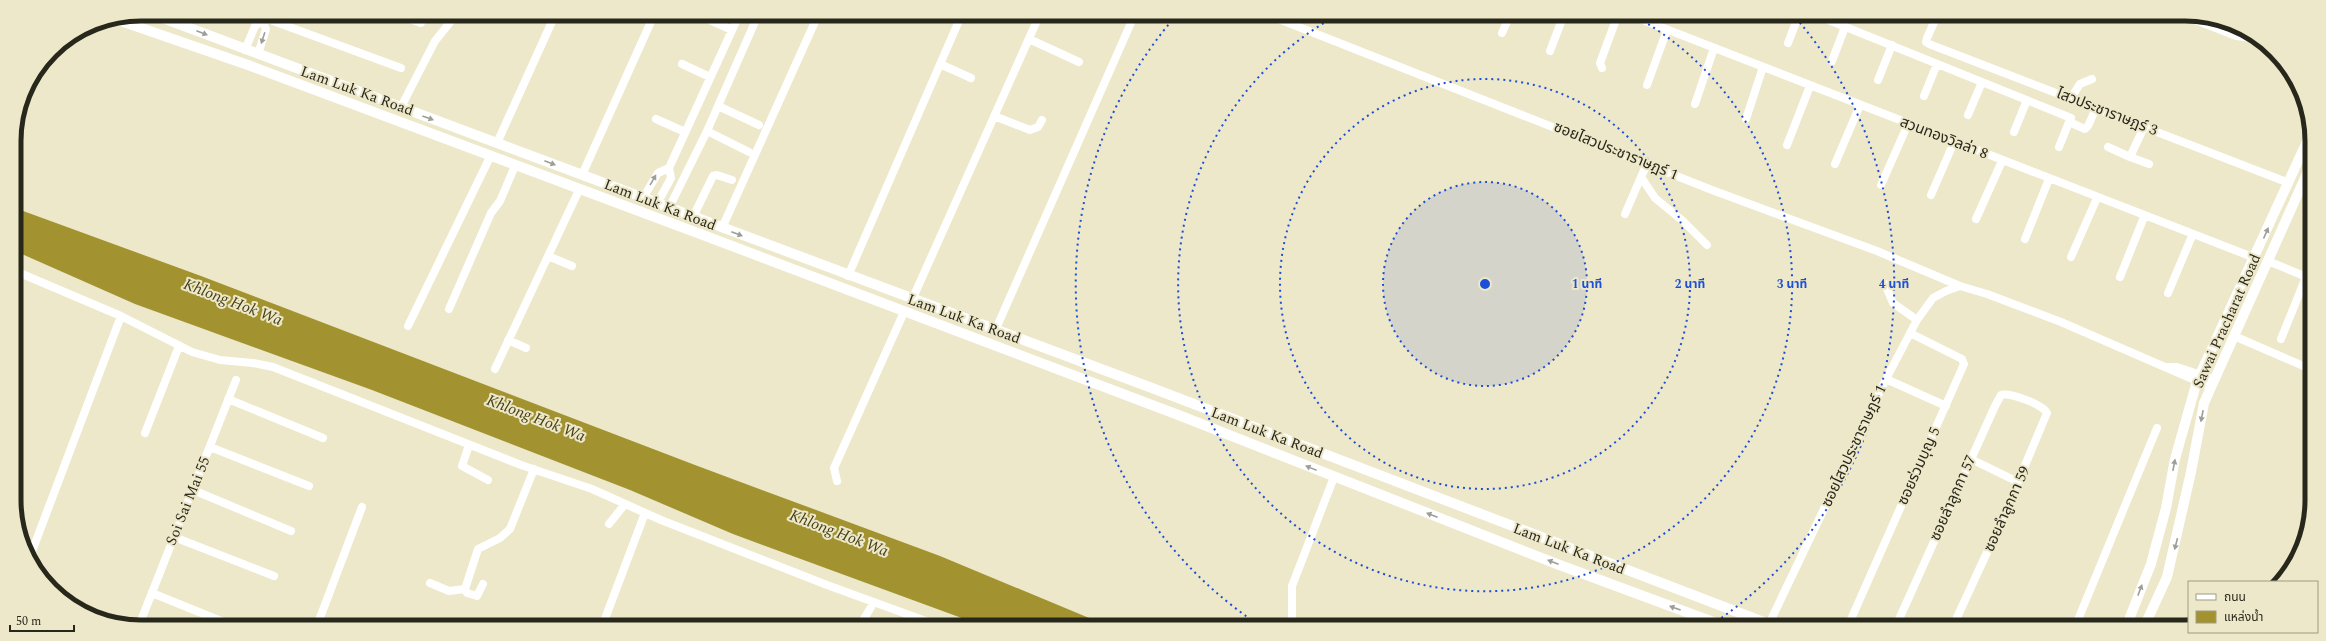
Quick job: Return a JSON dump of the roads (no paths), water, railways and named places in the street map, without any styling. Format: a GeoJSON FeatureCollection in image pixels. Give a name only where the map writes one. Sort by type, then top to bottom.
{"type":"FeatureCollection","features":[{"type":"Feature","properties":{"kind":"main road","name":"Lam Luk Ka Road"},"geometry":{"type":"LineString","coordinates":[[170,21],[582,175],[1759,620]]}},
{"type":"Feature","properties":{"kind":"main road","name":"Lam Luk Ka Road"},"geometry":{"type":"LineString","coordinates":[[124,22],[248,65],[490,157],[703,235],[1181,416],[1557,564],[1708,620]]}},
{"type":"Feature","properties":{"kind":"main road","name":"Sawai Pracharat Road"},"geometry":{"type":"LineString","coordinates":[[2129,620],[2151,564],[2166,508],[2175,459],[2198,378],[2255,258],[2305,147]]}},
{"type":"Feature","properties":{"kind":"main road","name":"Sawai Pracharat Road"},"geometry":{"type":"LineString","coordinates":[[2147,620],[2167,578],[2190,480],[2204,403],[2268,261],[2305,189]]}},
{"type":"Feature","properties":{"kind":"main road"},"geometry":{"type":"LineString","coordinates":[[2214,345],[2227,351]]}},
{"type":"Feature","properties":{"kind":"street"},"geometry":{"type":"LineString","coordinates":[[245,50],[255,26],[260,21]]}},
{"type":"Feature","properties":{"kind":"street"},"geometry":{"type":"LineString","coordinates":[[258,54],[266,29],[264,21]]}},
{"type":"Feature","properties":{"kind":"street"},"geometry":{"type":"LineString","coordinates":[[271,21],[402,68]]}},
{"type":"Feature","properties":{"kind":"street"},"geometry":{"type":"LineString","coordinates":[[416,21],[421,23]]}},
{"type":"Feature","properties":{"kind":"street"},"geometry":{"type":"LineString","coordinates":[[401,108],[435,41],[451,21]]}},
{"type":"Feature","properties":{"kind":"street"},"geometry":{"type":"LineString","coordinates":[[497,143],[552,21]]}},
{"type":"Feature","properties":{"kind":"street"},"geometry":{"type":"LineString","coordinates":[[582,175],[651,21]]}},
{"type":"Feature","properties":{"kind":"street"},"geometry":{"type":"LineString","coordinates":[[712,21],[732,30]]}},
{"type":"Feature","properties":{"kind":"street"},"geometry":{"type":"LineString","coordinates":[[657,204],[671,178],[669,168],[736,21]]}},
{"type":"Feature","properties":{"kind":"street"},"geometry":{"type":"LineString","coordinates":[[669,208],[707,131],[755,21]]}},
{"type":"Feature","properties":{"kind":"street"},"geometry":{"type":"LineString","coordinates":[[722,228],[815,21]]}},
{"type":"Feature","properties":{"kind":"street"},"geometry":{"type":"LineString","coordinates":[[848,276],[959,21]]}},
{"type":"Feature","properties":{"kind":"street"},"geometry":{"type":"LineString","coordinates":[[912,300],[1037,21]]}},
{"type":"Feature","properties":{"kind":"street"},"geometry":{"type":"LineString","coordinates":[[995,331],[1132,21]]}},
{"type":"Feature","properties":{"kind":"street","name":"ซอยไสวประชาราษฎร์ 1"},"geometry":{"type":"LineString","coordinates":[[1284,21],[1647,164],[1877,251],[1960,286],[1987,294],[2043,315],[2169,367],[2177,367],[2198,378],[2212,383]]}},
{"type":"Feature","properties":{"kind":"street"},"geometry":{"type":"LineString","coordinates":[[1502,33],[1507,21]]}},
{"type":"Feature","properties":{"kind":"street"},"geometry":{"type":"LineString","coordinates":[[1550,51],[1561,21]]}},
{"type":"Feature","properties":{"kind":"street"},"geometry":{"type":"LineString","coordinates":[[1602,68],[1600,63],[1616,21]]}},
{"type":"Feature","properties":{"kind":"street","name":"สวนทองวิลล่า 8"},"geometry":{"type":"LineString","coordinates":[[1645,21],[2192,236],[2255,258]]}},
{"type":"Feature","properties":{"kind":"street"},"geometry":{"type":"LineString","coordinates":[[1788,42],[1796,21]]}},
{"type":"Feature","properties":{"kind":"street"},"geometry":{"type":"LineString","coordinates":[[1831,21],[2071,118],[2059,147]]}},
{"type":"Feature","properties":{"kind":"street","name":"ไสวประชาราษฎร์ 3"},"geometry":{"type":"LineString","coordinates":[[1935,21],[1926,42],[2289,183]]}},
{"type":"Feature","properties":{"kind":"street"},"geometry":{"type":"LineString","coordinates":[[2200,22],[2236,36],[2245,37]]}},
{"type":"Feature","properties":{"kind":"street"},"geometry":{"type":"LineString","coordinates":[[1832,61],[1845,27]]}},
{"type":"Feature","properties":{"kind":"street"},"geometry":{"type":"LineString","coordinates":[[1646,85],[1667,30]]}},
{"type":"Feature","properties":{"kind":"street"},"geometry":{"type":"LineString","coordinates":[[1029,39],[1079,62]]}},
{"type":"Feature","properties":{"kind":"street"},"geometry":{"type":"LineString","coordinates":[[1878,80],[1892,45]]}},
{"type":"Feature","properties":{"kind":"street"},"geometry":{"type":"LineString","coordinates":[[1695,104],[1714,48]]}},
{"type":"Feature","properties":{"kind":"street"},"geometry":{"type":"LineString","coordinates":[[682,64],[710,77]]}},
{"type":"Feature","properties":{"kind":"street"},"geometry":{"type":"LineString","coordinates":[[940,64],[971,78]]}},
{"type":"Feature","properties":{"kind":"street"},"geometry":{"type":"LineString","coordinates":[[1924,96],[1936,64]]}},
{"type":"Feature","properties":{"kind":"street"},"geometry":{"type":"LineString","coordinates":[[1746,119],[1763,67]]}},
{"type":"Feature","properties":{"kind":"street"},"geometry":{"type":"LineString","coordinates":[[2071,98],[2080,84],[2092,79]]}},
{"type":"Feature","properties":{"kind":"street"},"geometry":{"type":"LineString","coordinates":[[1968,115],[1982,82]]}},
{"type":"Feature","properties":{"kind":"street"},"geometry":{"type":"LineString","coordinates":[[1787,145],[1810,86]]}},
{"type":"Feature","properties":{"kind":"street"},"geometry":{"type":"LineString","coordinates":[[2014,132],[2027,100]]}},
{"type":"Feature","properties":{"kind":"street"},"geometry":{"type":"LineString","coordinates":[[1835,164],[1860,105]]}},
{"type":"Feature","properties":{"kind":"street"},"geometry":{"type":"LineString","coordinates":[[718,106],[759,125]]}},
{"type":"Feature","properties":{"kind":"street"},"geometry":{"type":"LineString","coordinates":[[2069,122],[2085,129],[2088,126],[2096,108]]}},
{"type":"Feature","properties":{"kind":"street"},"geometry":{"type":"LineString","coordinates":[[994,116],[1030,130],[1038,127],[1042,120]]}},
{"type":"Feature","properties":{"kind":"street"},"geometry":{"type":"LineString","coordinates":[[656,119],[685,132]]}},
{"type":"Feature","properties":{"kind":"street"},"geometry":{"type":"LineString","coordinates":[[1881,185],[1908,124]]}},
{"type":"Feature","properties":{"kind":"street"},"geometry":{"type":"LineString","coordinates":[[2130,156],[2144,127]]}},
{"type":"Feature","properties":{"kind":"street"},"geometry":{"type":"LineString","coordinates":[[707,131],[749,152]]}},
{"type":"Feature","properties":{"kind":"street"},"geometry":{"type":"LineString","coordinates":[[1931,195],[1954,142]]}},
{"type":"Feature","properties":{"kind":"street"},"geometry":{"type":"LineString","coordinates":[[2108,147],[2149,164]]}},
{"type":"Feature","properties":{"kind":"street"},"geometry":{"type":"LineString","coordinates":[[408,326],[490,157]]}},
{"type":"Feature","properties":{"kind":"street"},"geometry":{"type":"LineString","coordinates":[[1976,219],[2002,161]]}},
{"type":"Feature","properties":{"kind":"street"},"geometry":{"type":"LineString","coordinates":[[1625,214],[1647,164]]}},
{"type":"Feature","properties":{"kind":"street"},"geometry":{"type":"LineString","coordinates":[[449,309],[491,213],[500,201],[515,166]]}},
{"type":"Feature","properties":{"kind":"street"},"geometry":{"type":"LineString","coordinates":[[642,198],[658,172],[669,168]]}},
{"type":"Feature","properties":{"kind":"street"},"geometry":{"type":"LineString","coordinates":[[693,218],[713,176],[717,175],[732,180]]}},
{"type":"Feature","properties":{"kind":"street"},"geometry":{"type":"LineString","coordinates":[[1641,177],[1655,198],[1683,221],[1707,245]]}},
{"type":"Feature","properties":{"kind":"street"},"geometry":{"type":"LineString","coordinates":[[2025,239],[2049,179]]}},
{"type":"Feature","properties":{"kind":"street"},"geometry":{"type":"LineString","coordinates":[[495,369],[579,190]]}},
{"type":"Feature","properties":{"kind":"street"},"geometry":{"type":"LineString","coordinates":[[2072,257],[2097,198]]}},
{"type":"Feature","properties":{"kind":"street"},"geometry":{"type":"LineString","coordinates":[[2120,277],[2144,217]]}},
{"type":"Feature","properties":{"kind":"street"},"geometry":{"type":"LineString","coordinates":[[2168,293],[2192,236]]}},
{"type":"Feature","properties":{"kind":"street"},"geometry":{"type":"LineString","coordinates":[[548,256],[572,266]]}},
{"type":"Feature","properties":{"kind":"street"},"geometry":{"type":"LineString","coordinates":[[2268,261],[2305,277]]}},
{"type":"Feature","properties":{"kind":"street"},"geometry":{"type":"LineString","coordinates":[[21,274],[121,316],[179,346],[204,356],[273,367],[469,445],[592,490],[644,512],[921,620]]}},
{"type":"Feature","properties":{"kind":"street"},"geometry":{"type":"LineString","coordinates":[[2281,339],[2305,283]]}},
{"type":"Feature","properties":{"kind":"street"},"geometry":{"type":"LineString","coordinates":[[1885,284],[1893,303],[1917,320]]}},
{"type":"Feature","properties":{"kind":"street","name":"ซอยไสวประชาราษฎร์ 1"},"geometry":{"type":"LineString","coordinates":[[1774,620],[1886,379],[1917,320],[1933,298],[1960,286]]}},
{"type":"Feature","properties":{"kind":"street"},"geometry":{"type":"LineString","coordinates":[[837,480],[834,468],[904,312]]}},
{"type":"Feature","properties":{"kind":"street"},"geometry":{"type":"LineString","coordinates":[[32,551],[121,316]]}},
{"type":"Feature","properties":{"kind":"street","name":"ซอยร่วมบุญ 5"},"geometry":{"type":"LineString","coordinates":[[1851,620],[1946,406],[1964,361],[1910,333]]}},
{"type":"Feature","properties":{"kind":"street"},"geometry":{"type":"LineString","coordinates":[[2234,336],[2305,367]]}},
{"type":"Feature","properties":{"kind":"street"},"geometry":{"type":"LineString","coordinates":[[508,340],[526,348]]}},
{"type":"Feature","properties":{"kind":"street"},"geometry":{"type":"LineString","coordinates":[[146,433],[179,346]]}},
{"type":"Feature","properties":{"kind":"street"},"geometry":{"type":"LineString","coordinates":[[1886,379],[1946,406]]}},
{"type":"Feature","properties":{"kind":"street","name":"Soi Sai Mai 55"},"geometry":{"type":"LineString","coordinates":[[141,620],[236,380]]}},
{"type":"Feature","properties":{"kind":"street","name":"ซอยลำลูกกา 57"},"geometry":{"type":"LineString","coordinates":[[1899,620],[2001,396],[2010,394],[2026,400]]}},
{"type":"Feature","properties":{"kind":"street"},"geometry":{"type":"LineString","coordinates":[[228,400],[323,438]]}},
{"type":"Feature","properties":{"kind":"street","name":"ซอยลำลูกกา 59"},"geometry":{"type":"LineString","coordinates":[[1956,620],[2018,482],[2047,413],[2042,407],[2026,400]]}},
{"type":"Feature","properties":{"kind":"street"},"geometry":{"type":"LineString","coordinates":[[2077,620],[2157,428]]}},
{"type":"Feature","properties":{"kind":"street"},"geometry":{"type":"LineString","coordinates":[[469,445],[462,466],[488,480]]}},
{"type":"Feature","properties":{"kind":"street"},"geometry":{"type":"LineString","coordinates":[[210,447],[309,486]]}},
{"type":"Feature","properties":{"kind":"street"},"geometry":{"type":"LineString","coordinates":[[1971,459],[2018,482]]}},
{"type":"Feature","properties":{"kind":"street"},"geometry":{"type":"LineString","coordinates":[[465,589],[478,549],[500,538],[510,529],[534,469]]}},
{"type":"Feature","properties":{"kind":"street"},"geometry":{"type":"LineString","coordinates":[[1292,620],[1292,586],[1334,477]]}},
{"type":"Feature","properties":{"kind":"street"},"geometry":{"type":"LineString","coordinates":[[193,490],[291,531]]}},
{"type":"Feature","properties":{"kind":"street"},"geometry":{"type":"LineString","coordinates":[[609,524],[625,504]]}},
{"type":"Feature","properties":{"kind":"street"},"geometry":{"type":"LineString","coordinates":[[319,620],[362,507]]}},
{"type":"Feature","properties":{"kind":"street"},"geometry":{"type":"LineString","coordinates":[[604,620],[644,512]]}},
{"type":"Feature","properties":{"kind":"street"},"geometry":{"type":"LineString","coordinates":[[174,537],[274,576]]}},
{"type":"Feature","properties":{"kind":"street"},"geometry":{"type":"LineString","coordinates":[[430,583],[449,591],[465,589]]}},
{"type":"Feature","properties":{"kind":"street"},"geometry":{"type":"LineString","coordinates":[[465,589],[467,593],[477,596],[483,584]]}},
{"type":"Feature","properties":{"kind":"street"},"geometry":{"type":"LineString","coordinates":[[152,593],[219,620]]}},
{"type":"Feature","properties":{"kind":"street"},"geometry":{"type":"LineString","coordinates":[[863,620],[874,602]]}},
{"type":"Feature","properties":{"kind":"water","name":"Khlong Hok Wa"},"geometry":{"type":"Polygon","coordinates":[[[21,210],[201,276],[695,465],[940,556],[1094,620],[967,620],[733,534],[630,490],[372,390],[135,304],[21,254],[21,210]]]}}]}
